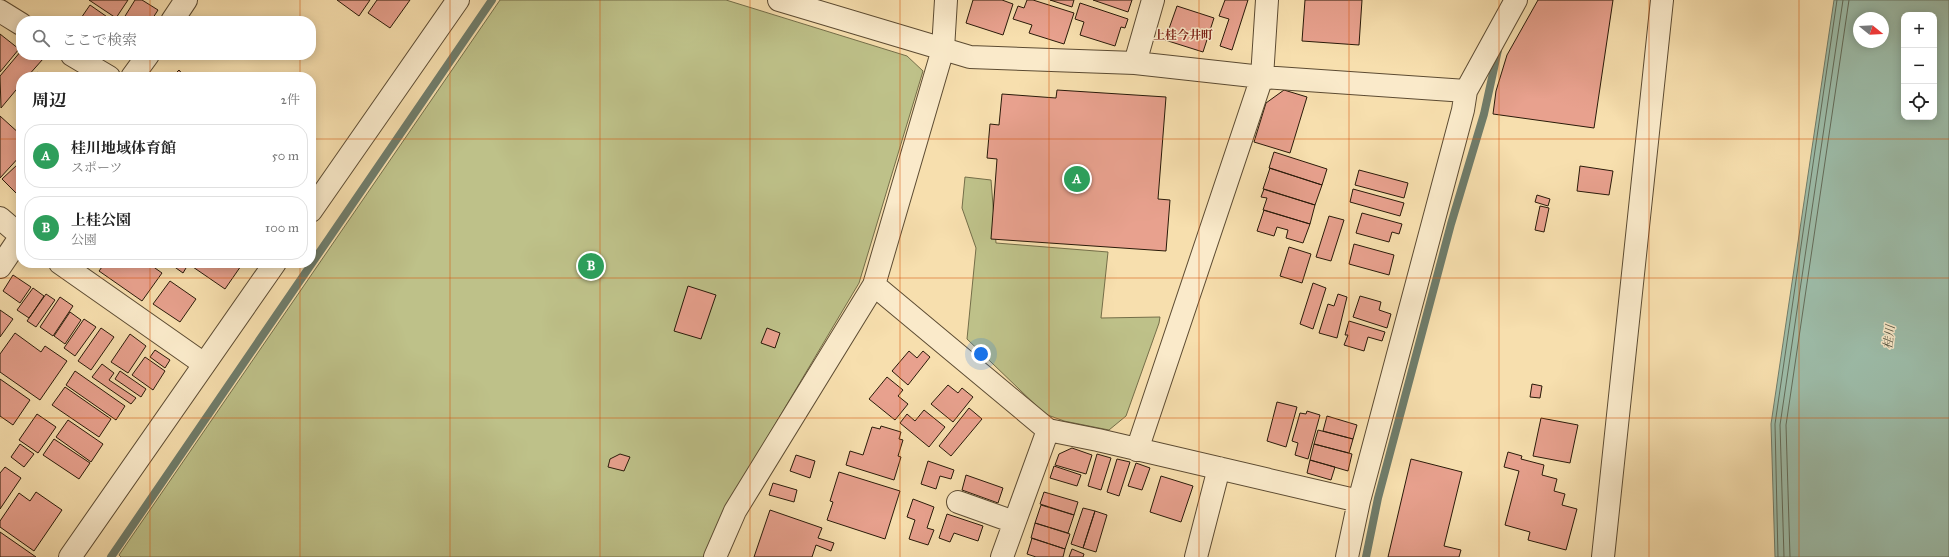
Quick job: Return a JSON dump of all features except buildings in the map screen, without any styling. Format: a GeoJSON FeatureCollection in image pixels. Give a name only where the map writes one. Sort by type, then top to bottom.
{"type":"FeatureCollection","features":[{"type":"Feature","properties":{"kind":"street"},"geometry":{"type":"LineString","coordinates":[[175,16],[186,0]]}},
{"type":"Feature","properties":{"kind":"street"},"geometry":{"type":"LineString","coordinates":[[316,204],[458,0]]}},
{"type":"Feature","properties":{"kind":"street"},"geometry":{"type":"LineString","coordinates":[[779,0],[970,57],[1135,63],[1262,77],[1466,91]]}},
{"type":"Feature","properties":{"kind":"street"},"geometry":{"type":"LineString","coordinates":[[716,557],[735,511],[874,285],[943,49],[946,0]]}},
{"type":"Feature","properties":{"kind":"street"},"geometry":{"type":"LineString","coordinates":[[1135,63],[1153,0]]}},
{"type":"Feature","properties":{"kind":"street"},"geometry":{"type":"LineString","coordinates":[[1136,450],[1262,77],[1267,0]]}},
{"type":"Feature","properties":{"kind":"street"},"geometry":{"type":"LineString","coordinates":[[1347,557],[1359,501],[1463,110],[1466,91],[1516,0]]}},
{"type":"Feature","properties":{"kind":"street"},"geometry":{"type":"LineString","coordinates":[[1603,557],[1662,0]]}},
{"type":"Feature","properties":{"kind":"street"},"geometry":{"type":"LineString","coordinates":[[0,11],[16,21]]}},
{"type":"Feature","properties":{"kind":"street"},"geometry":{"type":"LineString","coordinates":[[80,60],[101,72]]}},
{"type":"Feature","properties":{"kind":"street"},"geometry":{"type":"LineString","coordinates":[[136,72],[144,60]]}},
{"type":"Feature","properties":{"kind":"street"},"geometry":{"type":"LineString","coordinates":[[0,218],[16,232]]}},
{"type":"Feature","properties":{"kind":"street"},"geometry":{"type":"LineString","coordinates":[[0,267],[16,243]]}},
{"type":"Feature","properties":{"kind":"street"},"geometry":{"type":"LineString","coordinates":[[67,268],[204,364]]}},
{"type":"Feature","properties":{"kind":"street"},"geometry":{"type":"LineString","coordinates":[[70,557],[271,268]]}},
{"type":"Feature","properties":{"kind":"street"},"geometry":{"type":"LineString","coordinates":[[874,285],[1048,430],[1098,440],[1359,501]]}},
{"type":"Feature","properties":{"kind":"street"},"geometry":{"type":"LineString","coordinates":[[1002,557],[1048,430]]}},
{"type":"Feature","properties":{"kind":"street"},"geometry":{"type":"LineString","coordinates":[[1196,557],[1219,468]]}},
{"type":"Feature","properties":{"kind":"street"},"geometry":{"type":"LineString","coordinates":[[958,502],[1014,522]]}},
{"type":"Feature","properties":{"kind":"green space"},"geometry":{"type":"Polygon","coordinates":[[[500,0],[726,0],[907,56],[923,71],[859,283],[723,512],[706,557],[121,557],[119,555],[500,0]]]}},
{"type":"Feature","properties":{"kind":"green space"},"geometry":{"type":"Polygon","coordinates":[[[965,177],[991,180],[996,243],[1108,252],[1101,318],[1160,317],[1126,416],[1109,430],[1064,421],[1045,414],[967,339],[976,248],[962,208],[965,177]]]}},
{"type":"Feature","properties":{"kind":"water","name":"桂川"},"geometry":{"type":"Polygon","coordinates":[[[1834,0],[1949,0],[1949,557],[1775,557],[1771,424],[1834,0]]]}},
{"type":"Feature","properties":{"kind":"waterway"},"geometry":{"type":"LineString","coordinates":[[316,257],[492,0]]}},
{"type":"Feature","properties":{"kind":"waterway"},"geometry":{"type":"LineString","coordinates":[[1366,557],[1378,498],[1451,224],[1484,114],[1498,50]]}},
{"type":"Feature","properties":{"kind":"waterway"},"geometry":{"type":"LineString","coordinates":[[111,557],[309,268]]}},
{"type":"Feature","properties":{"kind":"place","name":"桂川地域体育館"},"geometry":{"type":"Point","coordinates":[1077,179]}},
{"type":"Feature","properties":{"kind":"place","name":"上桂公園"},"geometry":{"type":"Point","coordinates":[591,266]}},
{"type":"Feature","properties":{"kind":"district","name":"上桂今井町"},"geometry":{"type":"Point","coordinates":[1183,35]}}]}
